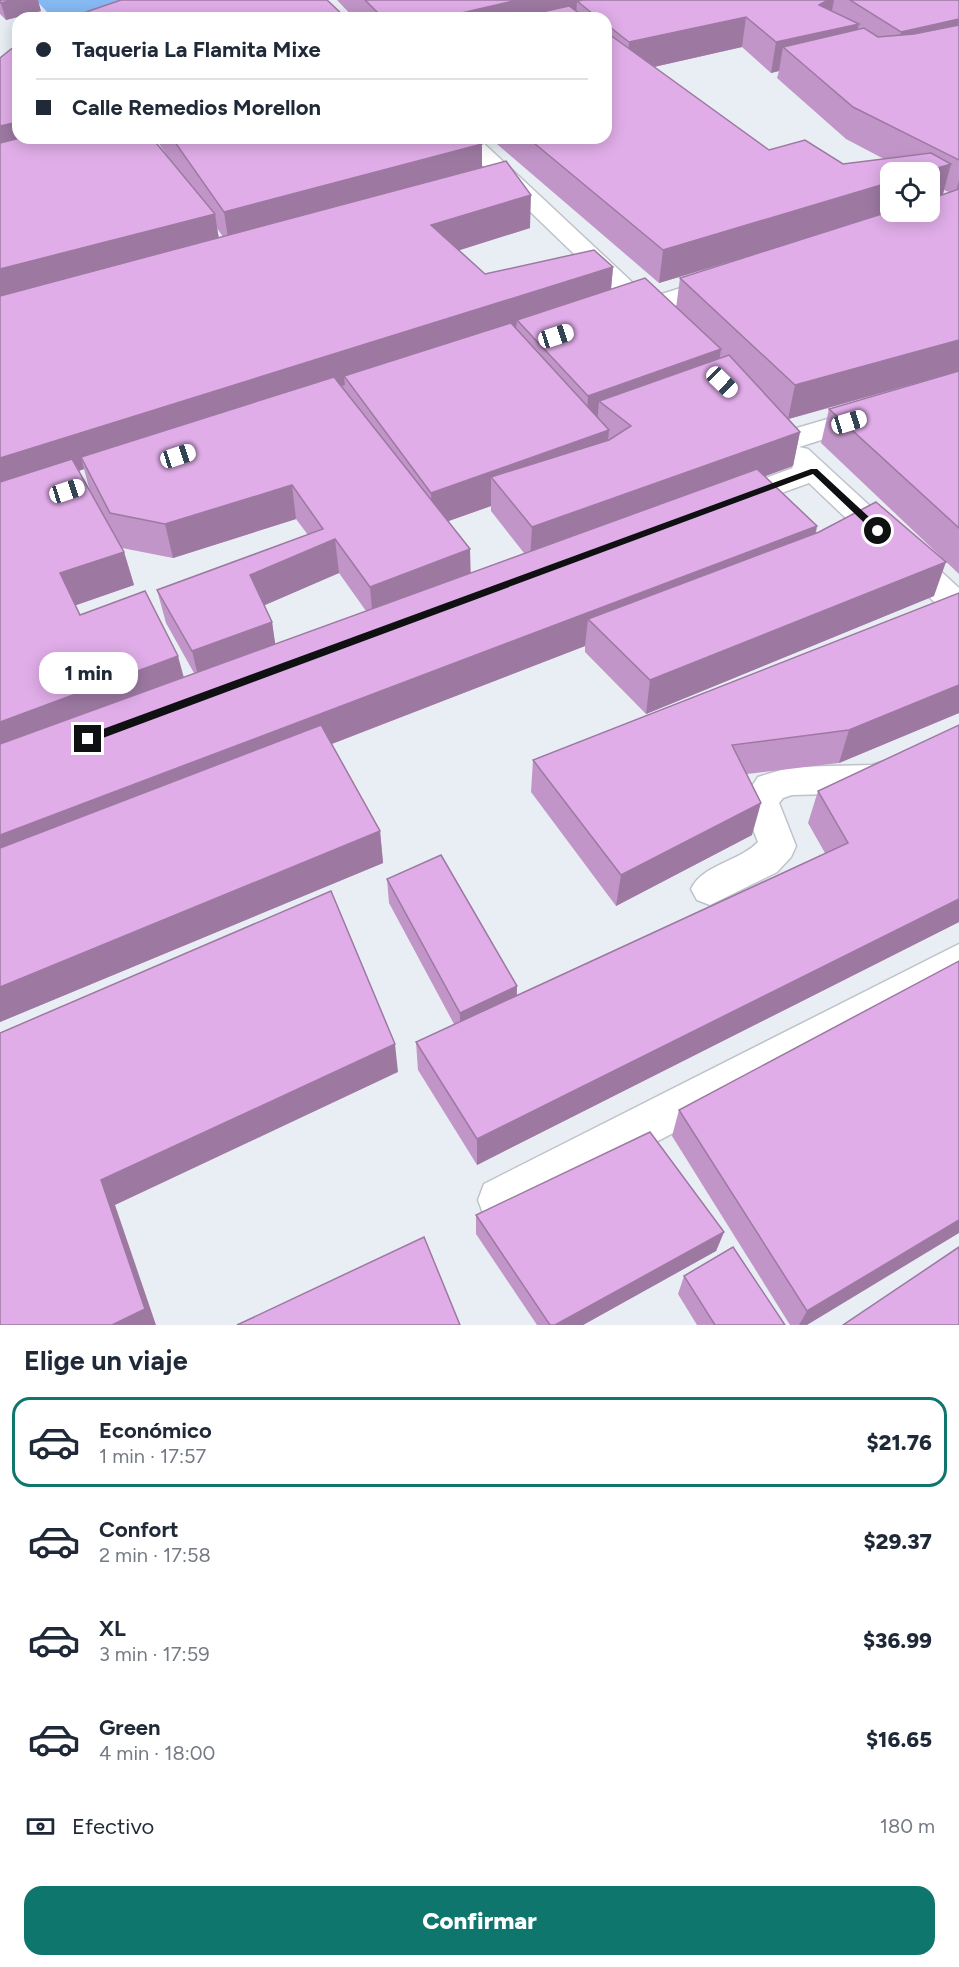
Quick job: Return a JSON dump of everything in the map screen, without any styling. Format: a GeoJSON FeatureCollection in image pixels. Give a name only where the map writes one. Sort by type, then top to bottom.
{"type":"FeatureCollection","features":[{"type":"Feature","properties":{"kind":"street"},"geometry":{"type":"LineString","coordinates":[[471,144],[669,332]]}},
{"type":"Feature","properties":{"kind":"street"},"geometry":{"type":"LineString","coordinates":[[476,186],[506,178]]}},
{"type":"Feature","properties":{"kind":"street"},"geometry":{"type":"LineString","coordinates":[[600,322],[746,276]]}},
{"type":"Feature","properties":{"kind":"street"},"geometry":{"type":"LineString","coordinates":[[893,409],[775,434],[959,608],[926,621]]}},
{"type":"Feature","properties":{"kind":"street"},"geometry":{"type":"LineString","coordinates":[[702,512],[814,471]]}},
{"type":"Feature","properties":{"kind":"street"},"geometry":{"type":"LineString","coordinates":[[710,890],[764,861],[778,846],[760,801],[771,787],[792,781],[872,779],[909,767],[959,742]]}},
{"type":"Feature","properties":{"kind":"street"},"geometry":{"type":"LineString","coordinates":[[500,1200],[959,962]]}},
{"type":"Feature","properties":{"kind":"shaded area"},"geometry":{"type":"Polygon","coordinates":[[[36,0],[214,0],[179,12],[47,12],[36,0]]]}},
{"type":"Feature","properties":{"kind":"building"},"geometry":{"type":"Polygon","coordinates":[[[121,0],[327,0],[340,12],[87,12],[121,0]]]}},
{"type":"Feature","properties":{"kind":"building"},"geometry":{"type":"Polygon","coordinates":[[[365,0],[518,0],[466,12],[377,12],[365,0]]]}},
{"type":"Feature","properties":{"kind":"building"},"geometry":{"type":"Polygon","coordinates":[[[828,0],[819,5],[859,24],[776,42],[746,17],[629,42],[612,29],[612,12],[591,12],[577,1],[828,0]]]}},
{"type":"Feature","properties":{"kind":"building"},"geometry":{"type":"Polygon","coordinates":[[[850,0],[959,0],[959,19],[901,32],[850,0]]]}},
{"type":"Feature","properties":{"kind":"building"},"geometry":{"type":"Polygon","coordinates":[[[569,6],[578,12],[542,12],[569,6]]]}},
{"type":"Feature","properties":{"kind":"building"},"geometry":{"type":"Polygon","coordinates":[[[959,25],[959,160],[853,107],[783,47],[864,28],[878,37],[914,34],[959,25]]]}},
{"type":"Feature","properties":{"kind":"building"},"geometry":{"type":"Polygon","coordinates":[[[612,36],[769,150],[805,140],[843,164],[931,153],[951,164],[940,167],[940,162],[880,162],[880,185],[663,250],[535,144],[612,144],[612,36]]]}},
{"type":"Feature","properties":{"kind":"building"},"geometry":{"type":"Polygon","coordinates":[[[11,49],[12,123],[0,126],[0,58],[11,49]]]}},
{"type":"Feature","properties":{"kind":"building"},"geometry":{"type":"Polygon","coordinates":[[[12,140],[12,144],[157,144],[215,214],[0,269],[0,143],[12,140]]]}},
{"type":"Feature","properties":{"kind":"building"},"geometry":{"type":"Polygon","coordinates":[[[176,144],[482,144],[224,212],[176,144]]]}},
{"type":"Feature","properties":{"kind":"building"},"geometry":{"type":"Polygon","coordinates":[[[506,161],[531,195],[431,225],[485,274],[594,250],[613,267],[0,458],[0,296],[506,161]]]}},
{"type":"Feature","properties":{"kind":"building"},"geometry":{"type":"Polygon","coordinates":[[[959,189],[959,340],[795,385],[680,278],[880,214],[880,222],[940,222],[940,196],[959,189]]]}},
{"type":"Feature","properties":{"kind":"building"},"geometry":{"type":"Polygon","coordinates":[[[645,278],[721,349],[588,396],[517,320],[645,278]]]}},
{"type":"Feature","properties":{"kind":"building"},"geometry":{"type":"Polygon","coordinates":[[[511,323],[609,430],[431,493],[344,376],[511,323]]]}},
{"type":"Feature","properties":{"kind":"building"},"geometry":{"type":"Polygon","coordinates":[[[729,355],[800,432],[532,527],[491,477],[609,440],[631,426],[599,401],[729,355]]]}},
{"type":"Feature","properties":{"kind":"building"},"geometry":{"type":"Polygon","coordinates":[[[959,371],[959,528],[829,409],[959,371]]]}},
{"type":"Feature","properties":{"kind":"building"},"geometry":{"type":"Polygon","coordinates":[[[334,377],[470,549],[370,587],[335,539],[250,575],[272,622],[192,651],[157,590],[323,529],[292,485],[165,524],[110,513],[81,457],[334,377]]]}},
{"type":"Feature","properties":{"kind":"building"},"geometry":{"type":"Polygon","coordinates":[[[72,459],[124,552],[60,573],[80,615],[145,591],[178,656],[0,722],[0,482],[72,459]]]}},
{"type":"Feature","properties":{"kind":"building"},"geometry":{"type":"Polygon","coordinates":[[[757,469],[817,526],[0,835],[0,744],[757,469]]]}},
{"type":"Feature","properties":{"kind":"building"},"geometry":{"type":"Polygon","coordinates":[[[876,502],[946,562],[650,680],[588,619],[819,532],[876,502]]]}},
{"type":"Feature","properties":{"kind":"building"},"geometry":{"type":"Polygon","coordinates":[[[959,593],[959,685],[849,730],[732,745],[761,803],[621,875],[533,760],[959,593]]]}},
{"type":"Feature","properties":{"kind":"building"},"geometry":{"type":"Polygon","coordinates":[[[321,725],[380,831],[0,987],[0,848],[321,725]]]}},
{"type":"Feature","properties":{"kind":"building"},"geometry":{"type":"Polygon","coordinates":[[[959,725],[959,899],[477,1139],[416,1042],[848,843],[818,791],[959,725]]]}},
{"type":"Feature","properties":{"kind":"building"},"geometry":{"type":"Polygon","coordinates":[[[441,855],[517,986],[460,1013],[387,879],[441,855]]]}},
{"type":"Feature","properties":{"kind":"building"},"geometry":{"type":"Polygon","coordinates":[[[331,891],[395,1044],[101,1180],[145,1309],[112,1325],[0,1325],[0,1033],[331,891]]]}},
{"type":"Feature","properties":{"kind":"building"},"geometry":{"type":"Polygon","coordinates":[[[959,961],[959,1220],[807,1311],[679,1110],[959,961]]]}},
{"type":"Feature","properties":{"kind":"building"},"geometry":{"type":"Polygon","coordinates":[[[650,1132],[724,1232],[555,1325],[550,1325],[476,1215],[650,1132]]]}},
{"type":"Feature","properties":{"kind":"building"},"geometry":{"type":"Polygon","coordinates":[[[424,1237],[460,1325],[237,1325],[424,1237]]]}},
{"type":"Feature","properties":{"kind":"building"},"geometry":{"type":"Polygon","coordinates":[[[733,1247],[785,1325],[715,1325],[684,1276],[733,1247]]]}},
{"type":"Feature","properties":{"kind":"building"},"geometry":{"type":"Polygon","coordinates":[[[959,1247],[959,1325],[843,1325],[959,1247]]]}},
{"type":"Feature","properties":{"kind":"route"},"geometry":{"type":"LineString","coordinates":[[88,739],[814,471],[878,531]]}}]}
